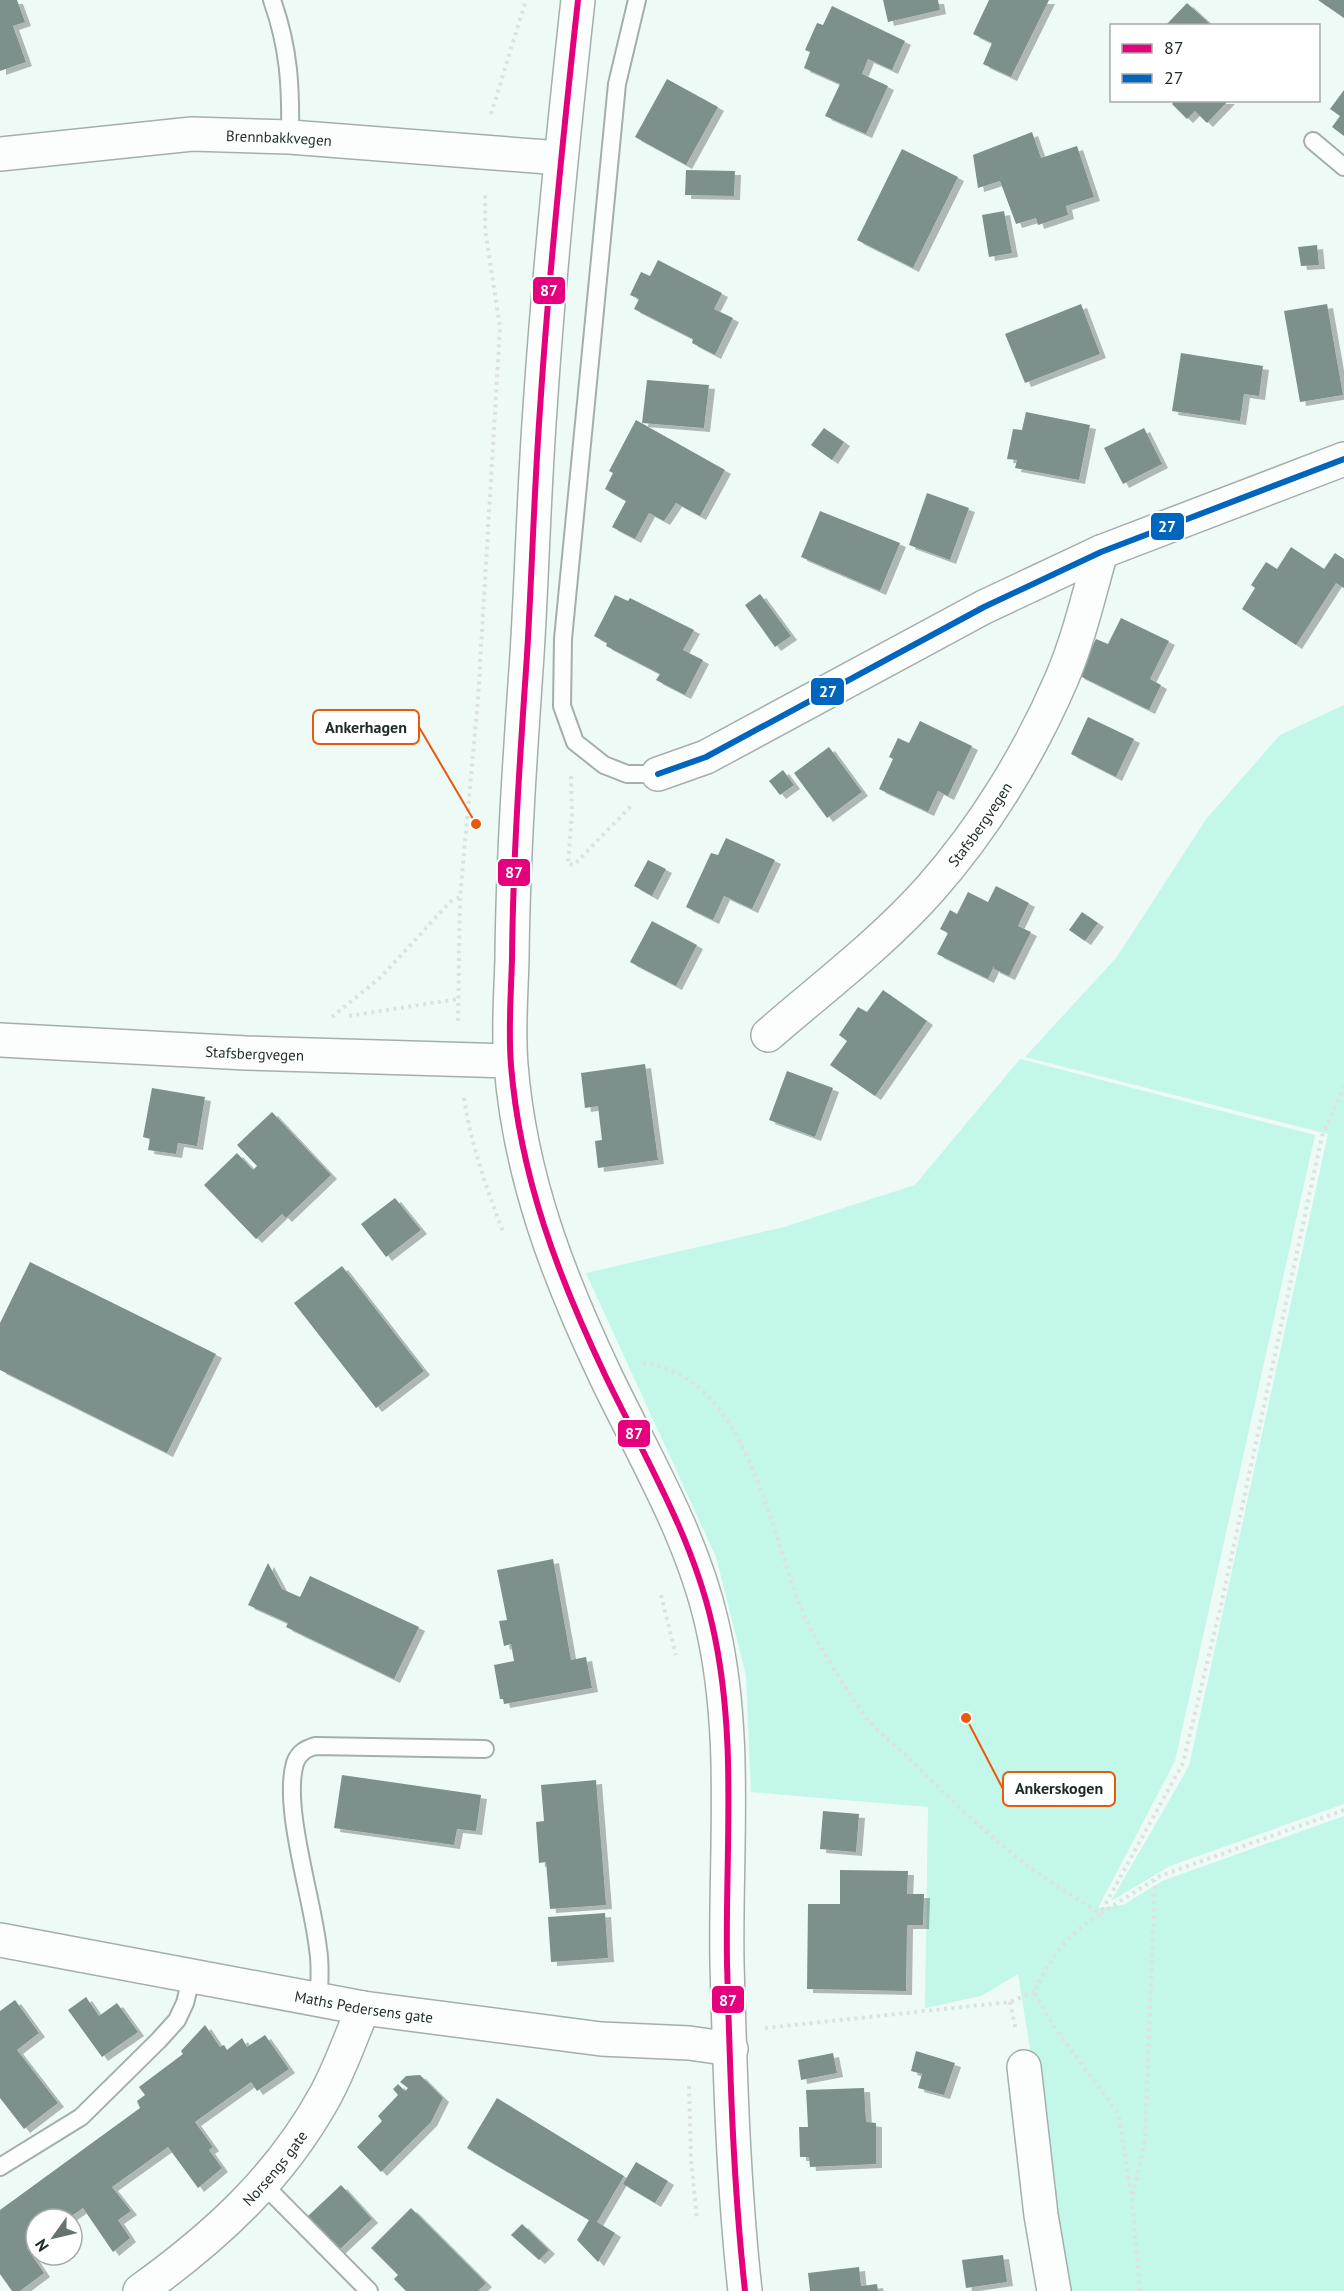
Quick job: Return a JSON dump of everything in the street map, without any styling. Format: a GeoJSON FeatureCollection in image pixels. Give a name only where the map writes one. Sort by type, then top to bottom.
{"type":"FeatureCollection","features":[{"type":"Feature","properties":{"kind":"street"},"geometry":{"type":"LineString","coordinates":[[578,0],[560,158],[540,410],[515,832],[510,1061],[520,1138],[535,1203],[564,1281],[605,1375],[669,1503],[692,1557],[712,1622],[724,1698],[729,1809],[727,1961],[736,2207],[745,2291]]}},
{"type":"Feature","properties":{"kind":"street","name":"Brennbakkvegen"},"geometry":{"type":"LineString","coordinates":[[0,154],[192,134],[290,137],[560,158]]}},
{"type":"Feature","properties":{"kind":"street"},"geometry":{"type":"LineString","coordinates":[[658,774],[725,748],[984,608],[1101,552],[1344,459]]}},
{"type":"Feature","properties":{"kind":"street","name":"Stafsbergvegen"},"geometry":{"type":"LineString","coordinates":[[768,1035],[902,918],[969,840],[1013,775],[1062,678],[1101,552]]}},
{"type":"Feature","properties":{"kind":"street","name":"Stafsbergvegen"},"geometry":{"type":"LineString","coordinates":[[0,1040],[222,1052],[510,1061]]}},
{"type":"Feature","properties":{"kind":"street","name":"Maths Pedersens gate"},"geometry":{"type":"LineString","coordinates":[[0,1940],[363,2008],[601,2039],[688,2043],[731,2049]]}},
{"type":"Feature","properties":{"kind":"street","name":"Norsengs gate"},"geometry":{"type":"LineString","coordinates":[[140,2291],[183,2260],[236,2215],[287,2154],[325,2096],[363,2008]]}},
{"type":"Feature","properties":{"kind":"street"},"geometry":{"type":"LineString","coordinates":[[1024,2067],[1041,2216],[1054,2291]]}},
{"type":"Feature","properties":{"kind":"lane"},"geometry":{"type":"LineString","coordinates":[[272,0],[284,33],[291,78],[290,137]]}},
{"type":"Feature","properties":{"kind":"lane"},"geometry":{"type":"LineString","coordinates":[[637,0],[617,84],[563,639],[562,706],[575,742],[604,765],[627,774],[658,774]]}},
{"type":"Feature","properties":{"kind":"lane"},"geometry":{"type":"LineString","coordinates":[[1313,141],[1344,167]]}},
{"type":"Feature","properties":{"kind":"lane"},"geometry":{"type":"LineString","coordinates":[[319,2000],[319,1951],[302,1865],[291,1788],[299,1756],[303,1750],[315,1746],[485,1749]]}},
{"type":"Feature","properties":{"kind":"lane"},"geometry":{"type":"LineString","coordinates":[[0,2167],[81,2117],[151,2048],[177,2020],[185,2003],[192,1976]]}},
{"type":"Feature","properties":{"kind":"lane"},"geometry":{"type":"LineString","coordinates":[[262,2183],[369,2291]]}},
{"type":"Feature","properties":{"kind":"path"},"geometry":{"type":"LineString","coordinates":[[491,116],[526,0]]}},
{"type":"Feature","properties":{"kind":"path"},"geometry":{"type":"LineString","coordinates":[[458,1024],[460,897],[478,699],[500,327],[485,229],[485,186]]}},
{"type":"Feature","properties":{"kind":"path"},"geometry":{"type":"LineString","coordinates":[[575,742],[570,771],[572,814],[568,864],[574,865],[618,823],[658,774]]}},
{"type":"Feature","properties":{"kind":"path"},"geometry":{"type":"LineString","coordinates":[[331,1018],[381,977],[450,902],[460,897]]}},
{"type":"Feature","properties":{"kind":"path"},"geometry":{"type":"LineString","coordinates":[[1100,1914],[1183,1763],[1221,1605],[1322,1136],[1344,1087]]}},
{"type":"Feature","properties":{"kind":"path"},"geometry":{"type":"LineString","coordinates":[[641,1362],[655,1364],[688,1381],[708,1398],[729,1422],[747,1452],[808,1622],[865,1716],[945,1793],[1034,1870],[1100,1914]]}},
{"type":"Feature","properties":{"kind":"path"},"geometry":{"type":"LineString","coordinates":[[658,1584],[677,1658]]}},
{"type":"Feature","properties":{"kind":"path"},"geometry":{"type":"LineString","coordinates":[[762,2018],[762,2028],[1010,2002],[1034,1992],[1051,1958],[1080,1927],[1155,1880],[1344,1810]]}},
{"type":"Feature","properties":{"kind":"path"},"geometry":{"type":"LineString","coordinates":[[1132,2199],[1145,2140],[1155,1880]]}},
{"type":"Feature","properties":{"kind":"path"},"geometry":{"type":"LineString","coordinates":[[1034,1992],[1056,2030],[1118,2113],[1132,2199],[1140,2291]]}},
{"type":"Feature","properties":{"kind":"green space"},"geometry":{"type":"Polygon","coordinates":[[[1344,705],[1344,1804],[1170,1866],[1111,1901],[1189,1766],[1328,1134],[1025,1057],[1116,958],[1207,818],[1280,735],[1344,705]]]}},
{"type":"Feature","properties":{"kind":"green space"},"geometry":{"type":"Polygon","coordinates":[[[1020,1059],[1315,1135],[1175,1761],[1098,1908],[1123,1905],[1162,1881],[1344,1816],[1344,2291],[1069,2291],[1018,1974],[981,1996],[925,2008],[928,1807],[751,1792],[746,1675],[716,1557],[586,1273],[784,1227],[915,1185],[1020,1059]]]}},
{"type":"Feature","properties":{"kind":"building"},"geometry":{"type":"Polygon","coordinates":[[[0,0],[17,0],[25,22],[13,26],[26,62],[0,71],[0,0]]]}},
{"type":"Feature","properties":{"kind":"building"},"geometry":{"type":"Polygon","coordinates":[[[883,0],[938,0],[940,10],[888,22],[883,0]]]}},
{"type":"Feature","properties":{"kind":"building"},"geometry":{"type":"Polygon","coordinates":[[[989,0],[1049,0],[1011,77],[983,64],[992,43],[973,34],[989,0]]]}},
{"type":"Feature","properties":{"kind":"building"},"geometry":{"type":"Polygon","coordinates":[[[1318,0],[1344,0],[1344,18],[1318,0]]]}},
{"type":"Feature","properties":{"kind":"building"},"geometry":{"type":"Polygon","coordinates":[[[1187,3],[1209,23],[1208,24],[1167,24],[1187,3]]]}},
{"type":"Feature","properties":{"kind":"building"},"geometry":{"type":"Polygon","coordinates":[[[832,6],[905,41],[892,70],[868,59],[862,74],[888,86],[866,134],[825,116],[840,84],[804,68],[810,52],[805,50],[817,23],[823,25],[832,6]]]}},
{"type":"Feature","properties":{"kind":"building"},"geometry":{"type":"Polygon","coordinates":[[[667,79],[718,107],[686,165],[635,137],[667,79]]]}},
{"type":"Feature","properties":{"kind":"building"},"geometry":{"type":"Polygon","coordinates":[[[1344,90],[1344,136],[1332,127],[1340,116],[1330,109],[1344,90]]]}},
{"type":"Feature","properties":{"kind":"building"},"geometry":{"type":"Polygon","coordinates":[[[1174,102],[1227,102],[1207,123],[1195,111],[1187,119],[1172,104],[1174,102]]]}},
{"type":"Feature","properties":{"kind":"building"},"geometry":{"type":"Polygon","coordinates":[[[1032,132],[1041,158],[1077,146],[1094,197],[1066,206],[1068,215],[1038,225],[1036,218],[1016,224],[1000,181],[978,188],[973,155],[1032,132]]]}},
{"type":"Feature","properties":{"kind":"building"},"geometry":{"type":"Polygon","coordinates":[[[902,149],[958,177],[913,268],[857,240],[902,149]]]}},
{"type":"Feature","properties":{"kind":"building"},"geometry":{"type":"Polygon","coordinates":[[[686,170],[735,171],[734,196],[685,195],[686,170]]]}},
{"type":"Feature","properties":{"kind":"building"},"geometry":{"type":"Polygon","coordinates":[[[1004,211],[1012,253],[989,257],[982,215],[1004,211]]]}},
{"type":"Feature","properties":{"kind":"building"},"geometry":{"type":"Polygon","coordinates":[[[1317,245],[1319,265],[1301,266],[1298,247],[1317,245]]]}},
{"type":"Feature","properties":{"kind":"building"},"geometry":{"type":"Polygon","coordinates":[[[658,260],[722,293],[714,309],[733,318],[715,355],[692,343],[693,339],[634,309],[639,299],[630,295],[641,272],[650,276],[658,260]]]}},
{"type":"Feature","properties":{"kind":"building"},"geometry":{"type":"Polygon","coordinates":[[[1081,304],[1100,354],[1025,383],[1005,334],[1081,304]]]}},
{"type":"Feature","properties":{"kind":"building"},"geometry":{"type":"Polygon","coordinates":[[[1327,304],[1343,395],[1300,402],[1284,311],[1327,304]]]}},
{"type":"Feature","properties":{"kind":"building"},"geometry":{"type":"Polygon","coordinates":[[[1181,353],[1263,366],[1259,396],[1244,394],[1240,421],[1172,411],[1181,353]]]}},
{"type":"Feature","properties":{"kind":"building"},"geometry":{"type":"Polygon","coordinates":[[[647,380],[709,385],[704,428],[642,423],[647,380]]]}},
{"type":"Feature","properties":{"kind":"building"},"geometry":{"type":"Polygon","coordinates":[[[1026,412],[1090,425],[1079,480],[1015,468],[1017,460],[1007,459],[1013,429],[1022,430],[1026,412]]]}},
{"type":"Feature","properties":{"kind":"building"},"geometry":{"type":"Polygon","coordinates":[[[636,420],[725,470],[700,516],[676,503],[664,521],[649,513],[635,539],[612,527],[626,501],[605,489],[613,473],[609,471],[636,420]]]}},
{"type":"Feature","properties":{"kind":"building"},"geometry":{"type":"Polygon","coordinates":[[[824,428],[844,442],[832,460],[811,445],[824,428]]]}},
{"type":"Feature","properties":{"kind":"building"},"geometry":{"type":"Polygon","coordinates":[[[1144,428],[1162,464],[1123,484],[1104,448],[1144,428]]]}},
{"type":"Feature","properties":{"kind":"building"},"geometry":{"type":"Polygon","coordinates":[[[927,493],[969,508],[950,560],[909,545],[927,493]]]}},
{"type":"Feature","properties":{"kind":"building"},"geometry":{"type":"Polygon","coordinates":[[[820,511],[900,543],[880,591],[801,557],[820,511]]]}},
{"type":"Feature","properties":{"kind":"building"},"geometry":{"type":"Polygon","coordinates":[[[1291,547],[1324,569],[1335,553],[1344,559],[1344,588],[1336,583],[1296,645],[1242,609],[1255,588],[1251,585],[1266,562],[1277,569],[1291,547]]]}},
{"type":"Feature","properties":{"kind":"building"},"geometry":{"type":"Polygon","coordinates":[[[760,594],[791,636],[775,647],[745,605],[760,594]]]}},
{"type":"Feature","properties":{"kind":"building"},"geometry":{"type":"Polygon","coordinates":[[[615,595],[628,601],[630,598],[694,630],[683,650],[703,660],[685,695],[656,680],[660,674],[606,646],[607,643],[594,636],[615,595]]]}},
{"type":"Feature","properties":{"kind":"building"},"geometry":{"type":"Polygon","coordinates":[[[1121,618],[1169,641],[1150,679],[1161,685],[1149,710],[1078,675],[1096,639],[1108,644],[1121,618]]]}},
{"type":"Feature","properties":{"kind":"building"},"geometry":{"type":"Polygon","coordinates":[[[1088,717],[1134,739],[1116,777],[1071,754],[1088,717]]]}},
{"type":"Feature","properties":{"kind":"building"},"geometry":{"type":"Polygon","coordinates":[[[920,721],[972,746],[948,796],[938,791],[928,812],[879,789],[893,759],[889,757],[898,738],[909,743],[920,721]]]}},
{"type":"Feature","properties":{"kind":"building"},"geometry":{"type":"Polygon","coordinates":[[[829,747],[862,792],[827,818],[794,773],[829,747]]]}},
{"type":"Feature","properties":{"kind":"building"},"geometry":{"type":"Polygon","coordinates":[[[783,770],[794,785],[780,795],[769,781],[783,770]]]}},
{"type":"Feature","properties":{"kind":"building"},"geometry":{"type":"Polygon","coordinates":[[[726,838],[775,860],[752,909],[724,896],[713,920],[686,907],[711,853],[718,855],[726,838]]]}},
{"type":"Feature","properties":{"kind":"building"},"geometry":{"type":"Polygon","coordinates":[[[648,860],[666,869],[652,896],[634,886],[648,860]]]}},
{"type":"Feature","properties":{"kind":"building"},"geometry":{"type":"Polygon","coordinates":[[[996,886],[1029,903],[1018,926],[1031,932],[1009,976],[994,969],[994,966],[988,979],[937,954],[948,933],[940,929],[950,910],[957,914],[968,892],[988,902],[996,886]]]}},
{"type":"Feature","properties":{"kind":"building"},"geometry":{"type":"Polygon","coordinates":[[[1082,912],[1098,923],[1085,941],[1069,930],[1082,912]]]}},
{"type":"Feature","properties":{"kind":"building"},"geometry":{"type":"Polygon","coordinates":[[[652,921],[697,945],[676,986],[630,962],[652,921]]]}},
{"type":"Feature","properties":{"kind":"building"},"geometry":{"type":"Polygon","coordinates":[[[883,990],[927,1021],[875,1096],[830,1065],[847,1041],[839,1035],[858,1007],[867,1012],[883,990]]]}},
{"type":"Feature","properties":{"kind":"building"},"geometry":{"type":"Polygon","coordinates":[[[645,1064],[658,1160],[598,1168],[595,1141],[602,1140],[598,1106],[585,1108],[581,1073],[645,1064]]]}},
{"type":"Feature","properties":{"kind":"building"},"geometry":{"type":"Polygon","coordinates":[[[787,1071],[833,1088],[815,1137],[769,1120],[787,1071]]]}},
{"type":"Feature","properties":{"kind":"building"},"geometry":{"type":"Polygon","coordinates":[[[152,1088],[205,1097],[197,1146],[178,1143],[176,1154],[148,1150],[150,1139],[143,1137],[152,1088]]]}},
{"type":"Feature","properties":{"kind":"building"},"geometry":{"type":"Polygon","coordinates":[[[272,1112],[331,1175],[286,1218],[282,1214],[256,1239],[204,1185],[237,1153],[253,1170],[257,1166],[237,1145],[272,1112]]]}},
{"type":"Feature","properties":{"kind":"building"},"geometry":{"type":"Polygon","coordinates":[[[395,1198],[421,1230],[386,1257],[361,1224],[395,1198]]]}},
{"type":"Feature","properties":{"kind":"building"},"geometry":{"type":"Polygon","coordinates":[[[30,1262],[216,1354],[167,1453],[0,1370],[0,1323],[30,1262]]]}},
{"type":"Feature","properties":{"kind":"building"},"geometry":{"type":"Polygon","coordinates":[[[342,1266],[424,1371],[376,1408],[294,1303],[342,1266]]]}},
{"type":"Feature","properties":{"kind":"building"},"geometry":{"type":"Polygon","coordinates":[[[553,1559],[571,1660],[586,1657],[592,1688],[504,1704],[503,1699],[500,1699],[494,1665],[514,1661],[511,1644],[504,1646],[499,1621],[507,1620],[497,1570],[553,1559]]]}},
{"type":"Feature","properties":{"kind":"building"},"geometry":{"type":"Polygon","coordinates":[[[268,1563],[282,1589],[300,1597],[310,1576],[419,1627],[394,1679],[286,1627],[288,1623],[248,1605],[268,1563]]]}},
{"type":"Feature","properties":{"kind":"building"},"geometry":{"type":"Polygon","coordinates":[[[342,1775],[481,1795],[476,1831],[457,1829],[454,1845],[334,1828],[342,1775]]]}},
{"type":"Feature","properties":{"kind":"building"},"geometry":{"type":"Polygon","coordinates":[[[596,1780],[606,1905],[550,1909],[546,1862],[539,1863],[536,1822],[544,1821],[541,1785],[596,1780]]]}},
{"type":"Feature","properties":{"kind":"building"},"geometry":{"type":"Polygon","coordinates":[[[823,1811],[859,1814],[856,1852],[820,1849],[823,1811]]]}},
{"type":"Feature","properties":{"kind":"building"},"geometry":{"type":"Polygon","coordinates":[[[840,1870],[908,1871],[907,1894],[924,1894],[923,1925],[907,1925],[906,1991],[807,1989],[808,1904],[840,1904],[840,1870]]]}},
{"type":"Feature","properties":{"kind":"building"},"geometry":{"type":"Polygon","coordinates":[[[605,1913],[608,1958],[551,1962],[548,1917],[605,1913]]]}},
{"type":"Feature","properties":{"kind":"building"},"geometry":{"type":"Polygon","coordinates":[[[86,1997],[99,2016],[117,2003],[138,2032],[102,2057],[68,2010],[86,1997]]]}},
{"type":"Feature","properties":{"kind":"building"},"geometry":{"type":"Polygon","coordinates":[[[15,2000],[39,2033],[17,2050],[58,2103],[24,2129],[0,2098],[0,2011],[15,2000]]]}},
{"type":"Feature","properties":{"kind":"building"},"geometry":{"type":"Polygon","coordinates":[[[205,2025],[220,2047],[224,2045],[227,2050],[242,2038],[247,2047],[265,2035],[289,2069],[257,2091],[251,2082],[195,2122],[213,2147],[209,2150],[222,2168],[198,2188],[168,2147],[112,2187],[131,2211],[118,2220],[130,2238],[113,2252],[84,2207],[24,2207],[24,2267],[40,2267],[44,2273],[20,2291],[12,2291],[0,2274],[0,2210],[140,2108],[137,2101],[145,2095],[139,2087],[183,2054],[181,2051],[205,2025]]]}},
{"type":"Feature","properties":{"kind":"building"},"geometry":{"type":"Polygon","coordinates":[[[916,2051],[955,2063],[944,2095],[918,2088],[922,2074],[911,2071],[916,2051]]]}},
{"type":"Feature","properties":{"kind":"building"},"geometry":{"type":"Polygon","coordinates":[[[833,2053],[837,2073],[801,2080],[798,2060],[833,2053]]]}},
{"type":"Feature","properties":{"kind":"building"},"geometry":{"type":"Polygon","coordinates":[[[420,2075],[443,2098],[431,2122],[381,2172],[357,2147],[382,2121],[378,2116],[398,2095],[393,2089],[398,2084],[405,2091],[408,2088],[400,2082],[406,2076],[420,2075]]]}},
{"type":"Feature","properties":{"kind":"building"},"geometry":{"type":"Polygon","coordinates":[[[864,2088],[866,2122],[876,2123],[876,2164],[810,2167],[809,2157],[800,2157],[799,2127],[808,2127],[806,2090],[864,2088]]]}},
{"type":"Feature","properties":{"kind":"building"},"geometry":{"type":"Polygon","coordinates":[[[497,2098],[624,2176],[597,2222],[615,2233],[598,2262],[577,2240],[589,2220],[467,2148],[497,2098]]]}},
{"type":"Feature","properties":{"kind":"building"},"geometry":{"type":"Polygon","coordinates":[[[636,2162],[668,2181],[655,2203],[623,2184],[636,2162]]]}},
{"type":"Feature","properties":{"kind":"building"},"geometry":{"type":"Polygon","coordinates":[[[341,2185],[372,2219],[339,2250],[308,2216],[341,2185]]]}},
{"type":"Feature","properties":{"kind":"building"},"geometry":{"type":"Polygon","coordinates":[[[411,2208],[486,2283],[478,2291],[406,2291],[394,2279],[398,2275],[371,2248],[411,2208]]]}},
{"type":"Feature","properties":{"kind":"building"},"geometry":{"type":"Polygon","coordinates":[[[522,2224],[549,2250],[539,2260],[511,2235],[522,2224]]]}},
{"type":"Feature","properties":{"kind":"building"},"geometry":{"type":"Polygon","coordinates":[[[1003,2255],[1007,2282],[966,2288],[962,2260],[1003,2255]]]}},
{"type":"Feature","properties":{"kind":"building"},"geometry":{"type":"Polygon","coordinates":[[[859,2267],[861,2286],[877,2284],[878,2291],[810,2291],[808,2273],[859,2267]]]}},
{"type":"Feature","properties":{"kind":"transit line","name":"87"},"geometry":{"type":"LineString","coordinates":[[578,0],[552,255],[538,440],[515,845],[511,1065],[523,1147],[532,1186],[557,1263],[606,1377],[680,1529],[703,1591],[712,1624],[720,1666],[728,1750],[727,1963],[735,2168],[745,2291]]}},
{"type":"Feature","properties":{"kind":"transit line","name":"27"},"geometry":{"type":"LineString","coordinates":[[658,774],[706,757],[984,607],[1101,552],[1344,459]]}},
{"type":"Feature","properties":{"kind":"place","name":"Ankerhagen"},"geometry":{"type":"Point","coordinates":[476,824]}},
{"type":"Feature","properties":{"kind":"place","name":"Ankerskogen"},"geometry":{"type":"Point","coordinates":[966,1718]}}]}
